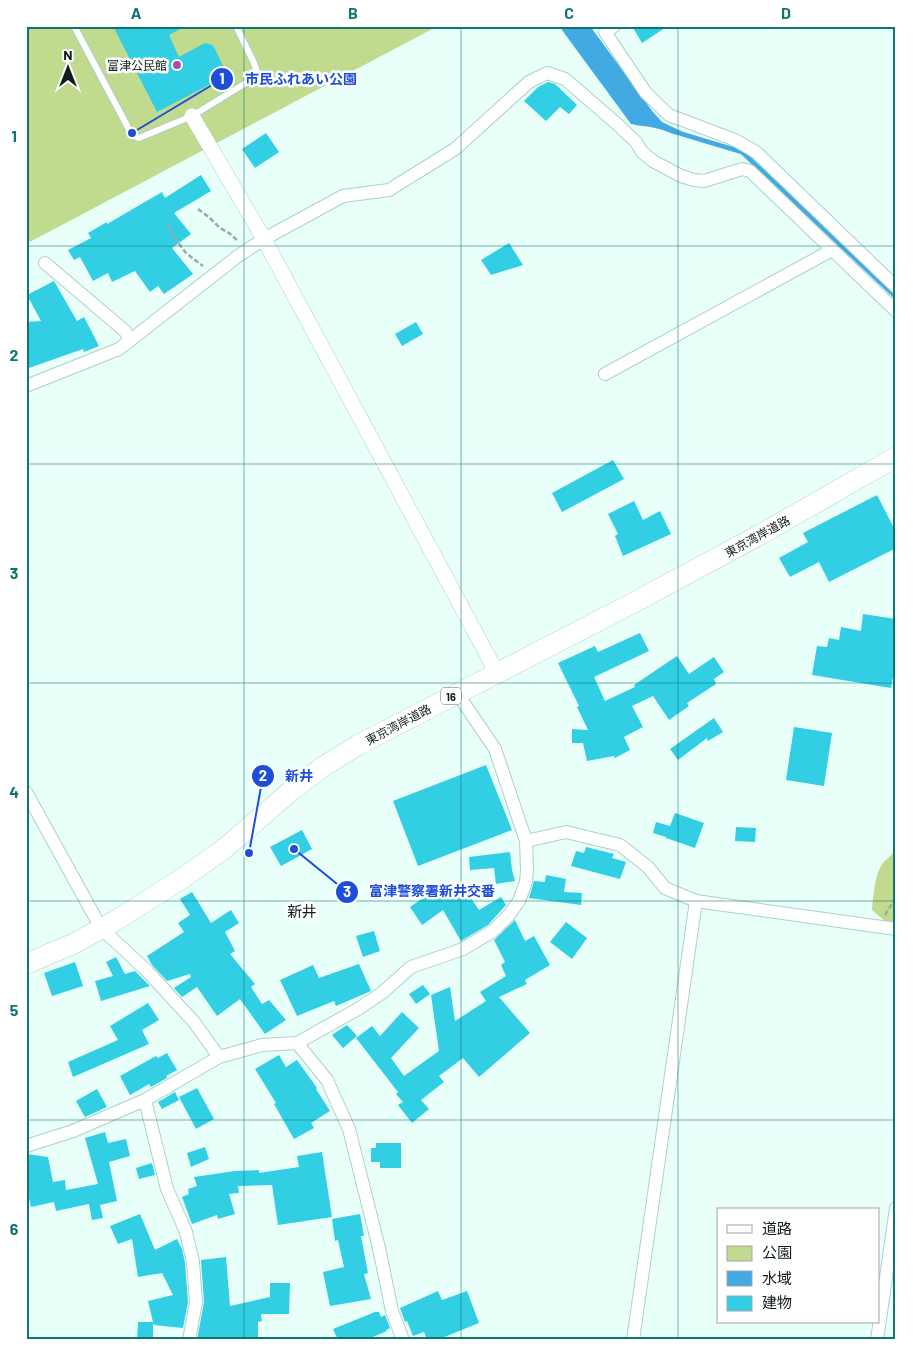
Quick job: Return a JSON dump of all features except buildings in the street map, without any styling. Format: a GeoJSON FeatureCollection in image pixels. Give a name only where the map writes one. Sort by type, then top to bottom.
{"type":"FeatureCollection","features":[{"type":"Feature","properties":{"kind":"highway","name":"東京湾岸道路"},"geometry":{"type":"LineString","coordinates":[[26,964],[75,942],[115,921],[182,878],[225,848],[291,791],[324,766],[358,745],[634,603],[755,538],[896,457]]}},
{"type":"Feature","properties":{"kind":"street"},"geometry":{"type":"LineString","coordinates":[[614,26],[605,32],[646,93],[669,115],[735,140],[756,152],[896,287]]}},
{"type":"Feature","properties":{"kind":"street"},"geometry":{"type":"LineString","coordinates":[[26,386],[119,349],[247,250],[343,196],[389,190],[456,149],[528,82],[547,72],[565,79],[636,142],[642,152],[653,161],[681,176],[704,181],[742,169],[750,171],[896,311]]}},
{"type":"Feature","properties":{"kind":"street"},"geometry":{"type":"LineString","coordinates":[[192,116],[264,239],[497,673]]}},
{"type":"Feature","properties":{"kind":"street"},"geometry":{"type":"LineString","coordinates":[[605,374],[832,250]]}},
{"type":"Feature","properties":{"kind":"street"},"geometry":{"type":"LineString","coordinates":[[45,263],[125,331],[130,340]]}},
{"type":"Feature","properties":{"kind":"street"},"geometry":{"type":"LineString","coordinates":[[26,1146],[73,1131],[145,1100],[219,1057],[262,1046],[297,1043],[358,1009],[382,993],[411,966],[463,949],[493,931],[509,915],[519,901],[526,882],[526,841],[495,749],[457,693]]}},
{"type":"Feature","properties":{"kind":"street"},"geometry":{"type":"LineString","coordinates":[[26,792],[101,928],[194,1022],[219,1057]]}},
{"type":"Feature","properties":{"kind":"street"},"geometry":{"type":"LineString","coordinates":[[526,841],[566,832],[620,845],[648,867],[665,888],[696,901],[896,929]]}},
{"type":"Feature","properties":{"kind":"street"},"geometry":{"type":"LineString","coordinates":[[633,1340],[696,901]]}},
{"type":"Feature","properties":{"kind":"street"},"geometry":{"type":"LineString","coordinates":[[297,1043],[328,1080],[349,1129],[379,1248],[392,1311],[403,1340]]}},
{"type":"Feature","properties":{"kind":"street"},"geometry":{"type":"LineString","coordinates":[[145,1100],[167,1189],[186,1232],[193,1262],[196,1302],[189,1340]]}},
{"type":"Feature","properties":{"kind":"street"},"geometry":{"type":"LineString","coordinates":[[880,1314],[896,1208]]}},
{"type":"Feature","properties":{"kind":"street"},"geometry":{"type":"LineString","coordinates":[[876,1340],[878,1324]]}},
{"type":"Feature","properties":{"kind":"lane"},"geometry":{"type":"LineString","coordinates":[[74,26],[132,135],[138,138],[192,116],[254,78],[257,72],[254,63],[236,26]]}},
{"type":"Feature","properties":{"kind":"path"},"geometry":{"type":"LineString","coordinates":[[198,209],[247,250]]}},
{"type":"Feature","properties":{"kind":"path"},"geometry":{"type":"LineString","coordinates":[[168,224],[173,236],[186,254],[216,273]]}},
{"type":"Feature","properties":{"kind":"path"},"geometry":{"type":"LineString","coordinates":[[878,927],[896,897]]}},
{"type":"Feature","properties":{"kind":"green space"},"geometry":{"type":"Polygon","coordinates":[[[26,26],[438,26],[26,244],[26,26]]]}},
{"type":"Feature","properties":{"kind":"green space"},"geometry":{"type":"Polygon","coordinates":[[[896,847],[895,922],[885,921],[872,910],[875,885],[880,867],[892,855],[896,847]]]}},
{"type":"Feature","properties":{"kind":"water"},"geometry":{"type":"Polygon","coordinates":[[[559,26],[590,26],[653,112],[662,122],[683,132],[687,136],[631,124],[559,26]]]}},
{"type":"Feature","properties":{"kind":"waterway"},"geometry":{"type":"LineString","coordinates":[[682,134],[742,152],[896,297]]}},
{"type":"Feature","properties":{"kind":"place","name":"富津公民館"},"geometry":{"type":"Point","coordinates":[177,65]}},
{"type":"Feature","properties":{"kind":"place","name":"市民ふれあい公園"},"geometry":{"type":"Point","coordinates":[132,133]}},
{"type":"Feature","properties":{"kind":"place","name":"富津警察署新井交番"},"geometry":{"type":"Point","coordinates":[294,849]}},
{"type":"Feature","properties":{"kind":"place","name":"新井"},"geometry":{"type":"Point","coordinates":[249,853]}},
{"type":"Feature","properties":{"kind":"district","name":"新井"},"geometry":{"type":"Point","coordinates":[302,911]}}]}
